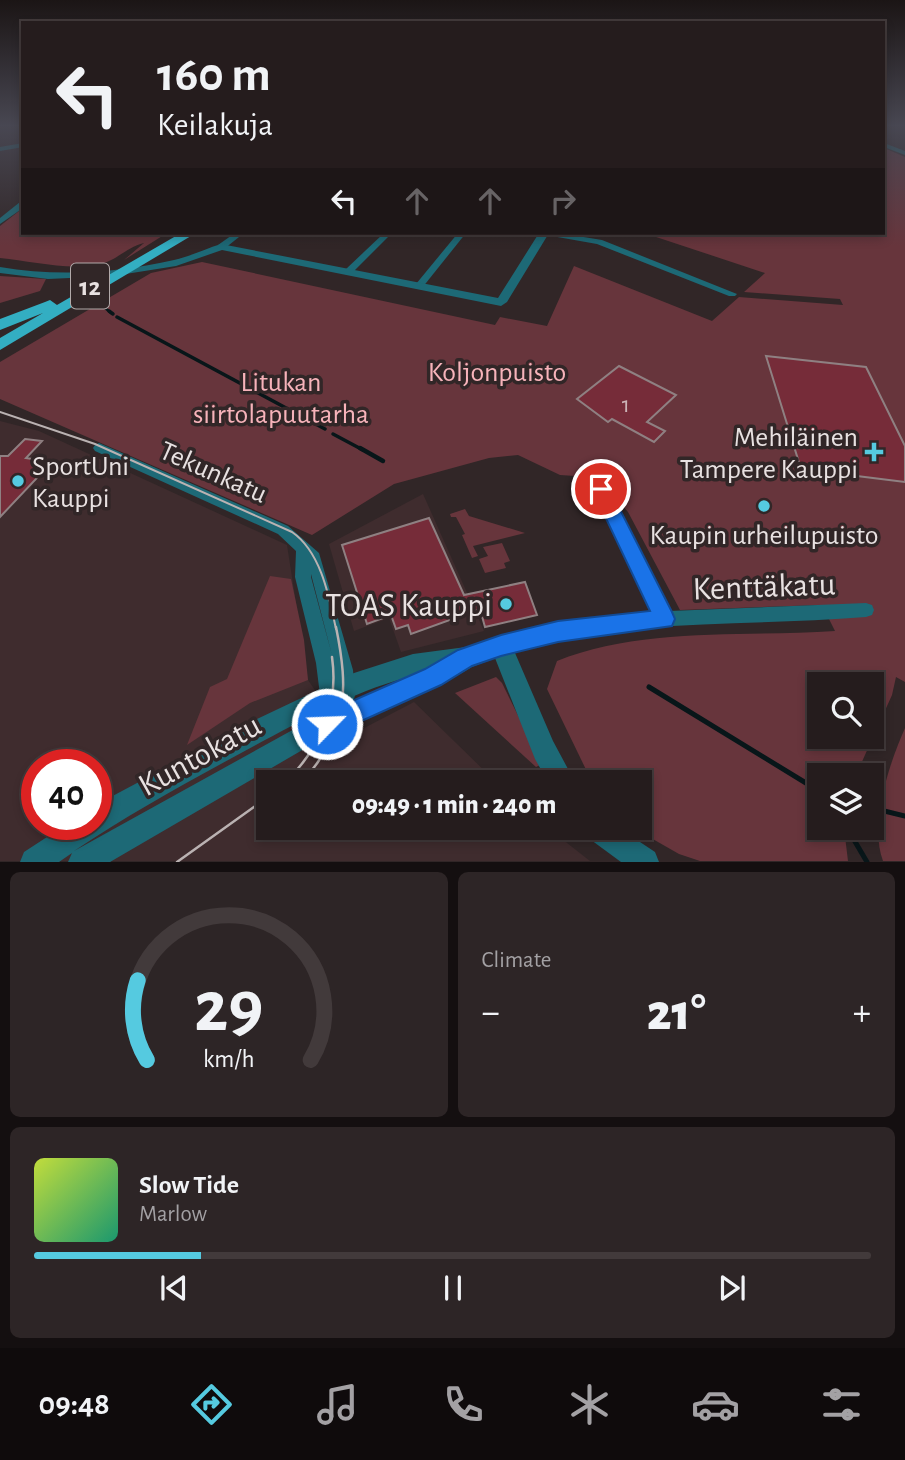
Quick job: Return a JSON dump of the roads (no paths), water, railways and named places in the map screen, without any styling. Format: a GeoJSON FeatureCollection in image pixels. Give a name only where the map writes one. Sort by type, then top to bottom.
{"type":"FeatureCollection","features":[{"type":"Feature","properties":{"kind":"highway","name":"12"},"geometry":{"type":"LineString","coordinates":[[0,348],[175,235]]}},
{"type":"Feature","properties":{"kind":"highway","name":"12"},"geometry":{"type":"LineString","coordinates":[[0,336],[62,306],[186,235]]}},
{"type":"Feature","properties":{"kind":"highway"},"geometry":{"type":"LineString","coordinates":[[0,325],[62,306]]}},
{"type":"Feature","properties":{"kind":"street"},"geometry":{"type":"LineString","coordinates":[[0,222],[21,206]]}},
{"type":"Feature","properties":{"kind":"street"},"geometry":{"type":"LineString","coordinates":[[0,270],[36,276],[165,267],[202,257],[237,235]]}},
{"type":"Feature","properties":{"kind":"street"},"geometry":{"type":"LineString","coordinates":[[348,272],[386,235]]}},
{"type":"Feature","properties":{"kind":"street"},"geometry":{"type":"LineString","coordinates":[[419,286],[460,235]]}},
{"type":"Feature","properties":{"kind":"street"},"geometry":{"type":"LineString","coordinates":[[221,247],[498,304],[544,235]]}},
{"type":"Feature","properties":{"kind":"street"},"geometry":{"type":"LineString","coordinates":[[557,235],[599,242],[732,294]]}},
{"type":"Feature","properties":{"kind":"street","name":"Tekunkatu"},"geometry":{"type":"LineString","coordinates":[[99,448],[283,530],[304,548],[303,577],[325,663],[338,691],[341,717]]}},
{"type":"Feature","properties":{"kind":"street"},"geometry":{"type":"LineString","coordinates":[[601,489],[664,619]]}},
{"type":"Feature","properties":{"kind":"street","name":"Kenttäkatu"},"geometry":{"type":"LineString","coordinates":[[664,619],[799,616],[866,610]]}},
{"type":"Feature","properties":{"kind":"street","name":"Kuntokatu"},"geometry":{"type":"LineString","coordinates":[[82,862],[341,717],[433,677],[466,658],[558,632],[664,619]]}},
{"type":"Feature","properties":{"kind":"street"},"geometry":{"type":"LineString","coordinates":[[501,646],[544,750],[555,770]]}},
{"type":"Feature","properties":{"kind":"street","name":"Kuntokatu"},"geometry":{"type":"LineString","coordinates":[[112,811],[178,772],[338,691],[414,662],[466,658]]}},
{"type":"Feature","properties":{"kind":"street"},"geometry":{"type":"LineString","coordinates":[[34,862],[67,840]]}},
{"type":"Feature","properties":{"kind":"street"},"geometry":{"type":"LineString","coordinates":[[613,840],[645,862]]}},
{"type":"Feature","properties":{"kind":"waterway"},"geometry":{"type":"LineString","coordinates":[[104,307],[111,313]]}},
{"type":"Feature","properties":{"kind":"waterway"},"geometry":{"type":"LineString","coordinates":[[109,311],[113,314]]}},
{"type":"Feature","properties":{"kind":"waterway"},"geometry":{"type":"LineString","coordinates":[[117,317],[325,429]]}},
{"type":"Feature","properties":{"kind":"waterway"},"geometry":{"type":"LineString","coordinates":[[333,434],[363,450]]}},
{"type":"Feature","properties":{"kind":"waterway"},"geometry":{"type":"LineString","coordinates":[[360,448],[383,461]]}},
{"type":"Feature","properties":{"kind":"waterway"},"geometry":{"type":"LineString","coordinates":[[649,687],[807,784]]}},
{"type":"Feature","properties":{"kind":"waterway"},"geometry":{"type":"LineString","coordinates":[[884,811],[905,816]]}},
{"type":"Feature","properties":{"kind":"waterway"},"geometry":{"type":"LineString","coordinates":[[854,840],[867,862]]}},
{"type":"Feature","properties":{"kind":"tram line"},"geometry":{"type":"LineString","coordinates":[[0,412],[95,444],[292,532],[302,541],[317,563],[327,589],[336,629]]}},
{"type":"Feature","properties":{"kind":"tram line"},"geometry":{"type":"LineString","coordinates":[[311,770],[329,745],[341,709],[343,671],[336,627]]}},
{"type":"Feature","properties":{"kind":"tram line"},"geometry":{"type":"LineString","coordinates":[[296,770],[318,740],[325,725],[333,693],[332,657]]}},
{"type":"Feature","properties":{"kind":"tram line"},"geometry":{"type":"LineString","coordinates":[[177,862],[256,806]]}},
{"type":"Feature","properties":{"kind":"place","name":"Mehiläinen Tampere Kauppi"},"geometry":{"type":"Point","coordinates":[874,452]}},
{"type":"Feature","properties":{"kind":"place","name":"SportUni Kauppi"},"geometry":{"type":"Point","coordinates":[18,481]}},
{"type":"Feature","properties":{"kind":"place","name":"Kaupin urheilupuisto"},"geometry":{"type":"Point","coordinates":[764,506]}},
{"type":"Feature","properties":{"kind":"place","name":"TOAS Kauppi"},"geometry":{"type":"Point","coordinates":[506,604]}},
{"type":"Feature","properties":{"kind":"park label","name":"Koljonpuisto"},"geometry":{"type":"Point","coordinates":[497,371]}},
{"type":"Feature","properties":{"kind":"park label","name":"Litukan siirtolapuutarha"},"geometry":{"type":"Point","coordinates":[281,397]}}]}
